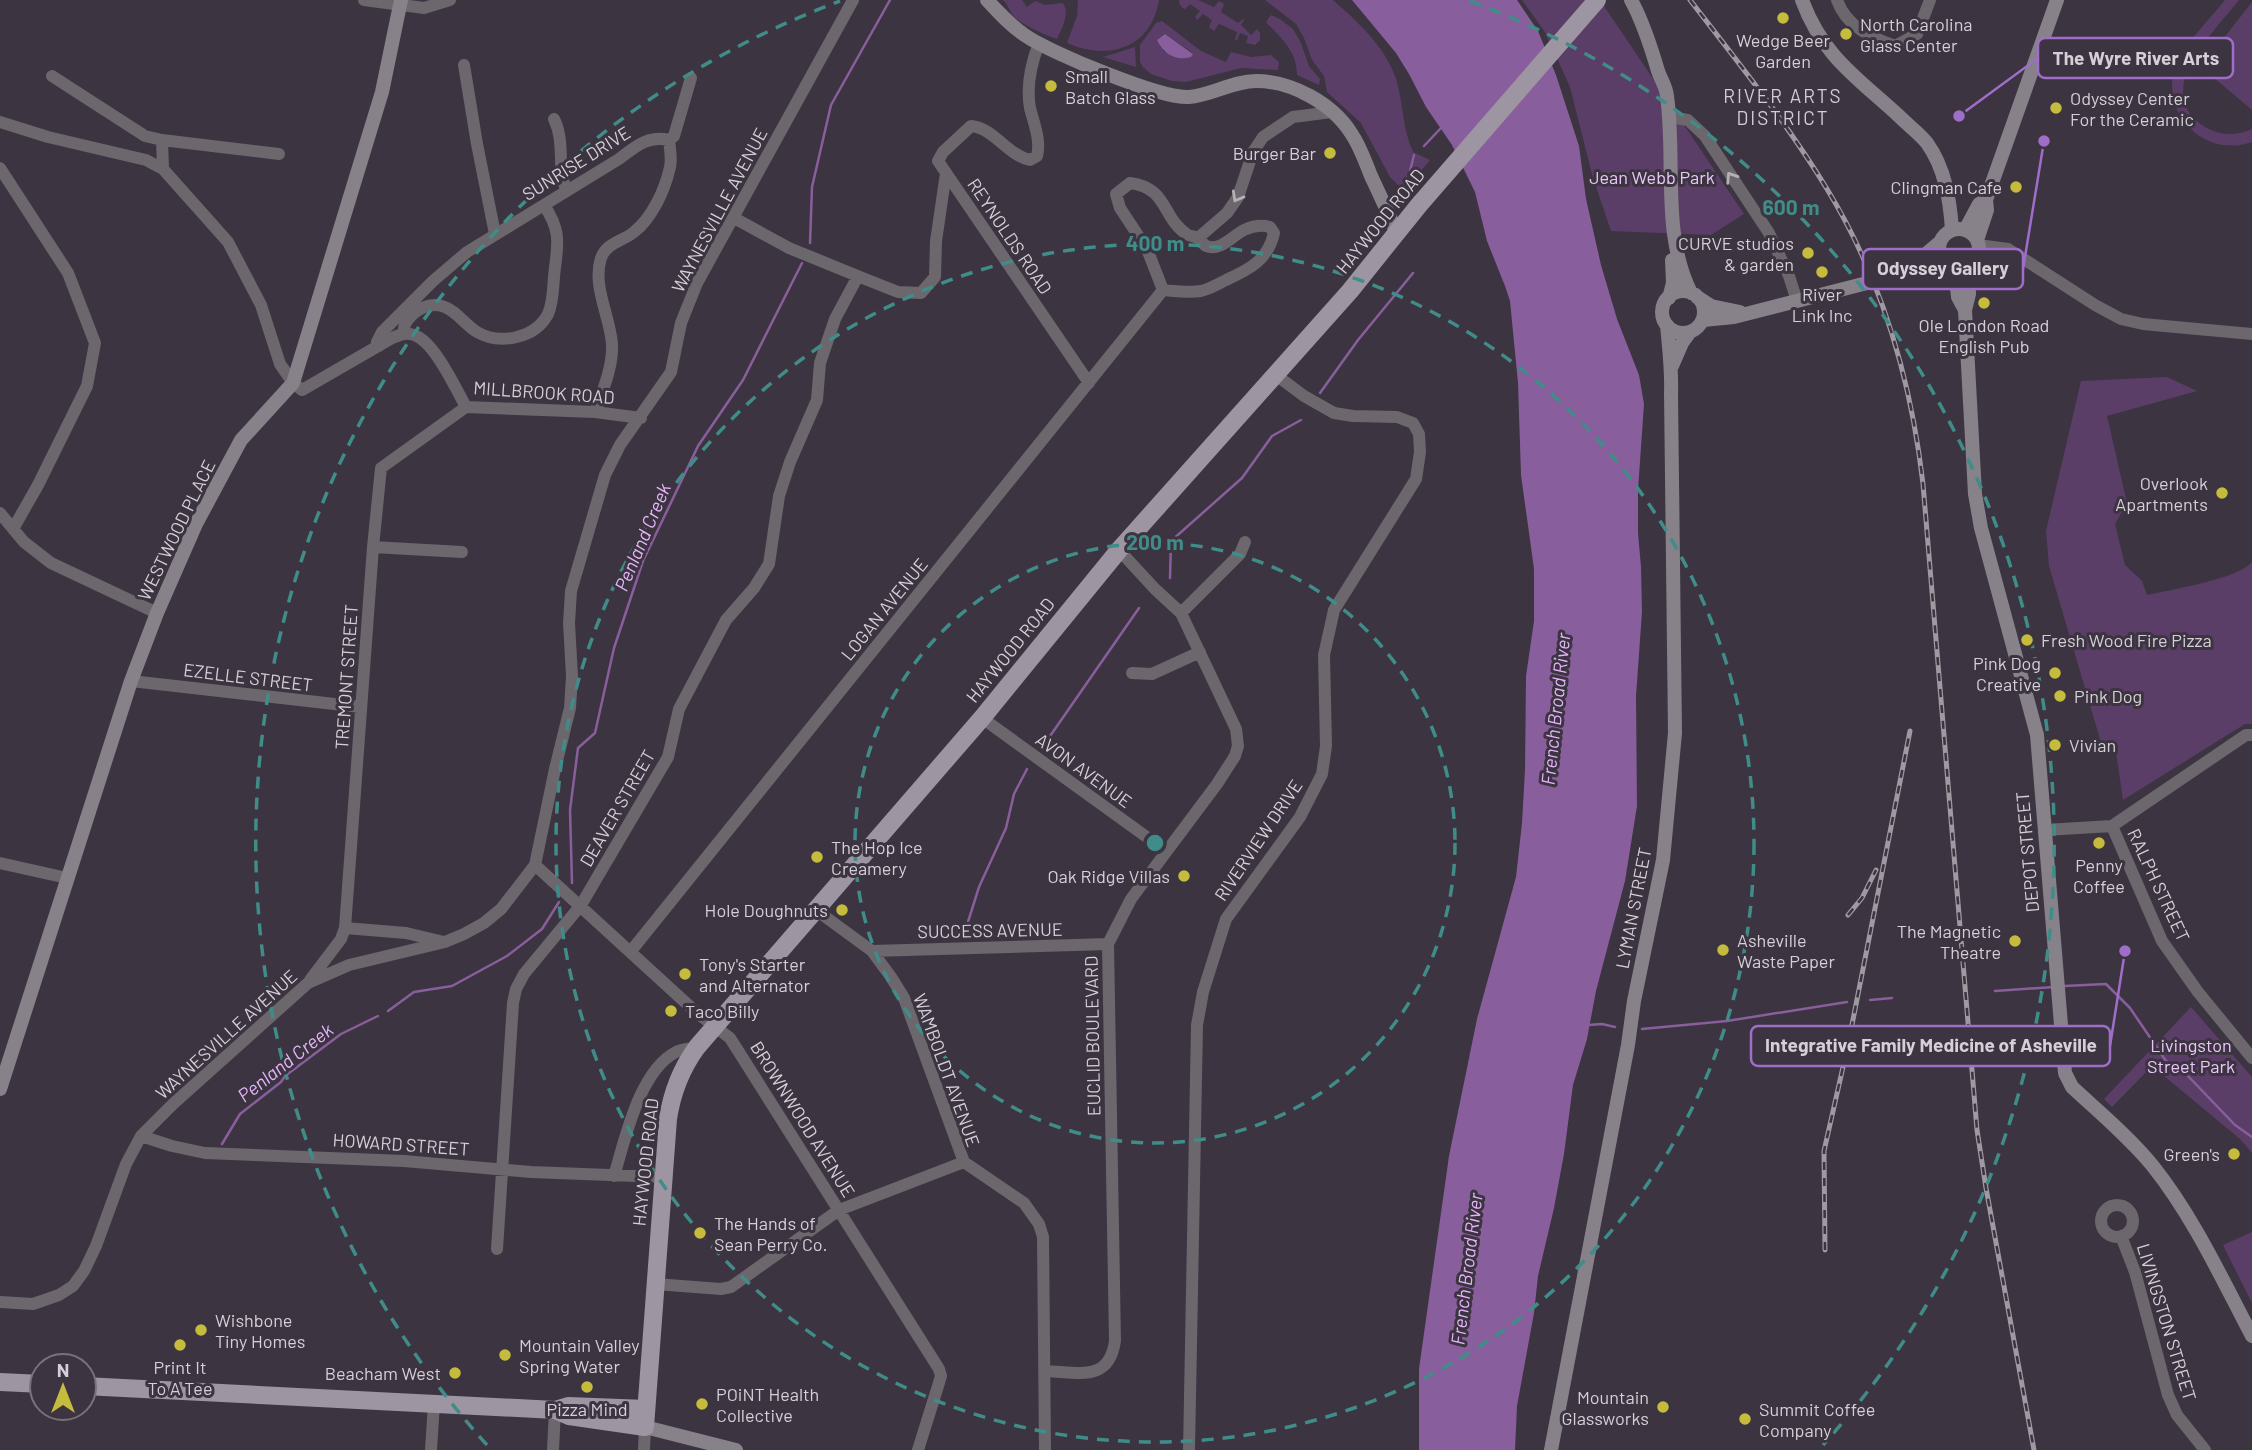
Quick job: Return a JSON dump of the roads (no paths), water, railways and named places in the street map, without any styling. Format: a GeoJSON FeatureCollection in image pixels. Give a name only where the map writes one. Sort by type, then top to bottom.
{"type":"FeatureCollection","features":[{"type":"Feature","properties":{"kind":"main road","name":"HAYWOOD ROAD"},"geometry":{"type":"LineString","coordinates":[[645,1427],[662,1177],[671,1100],[685,1064],[982,718],[1119,550],[1276,375],[1597,0]]}},
{"type":"Feature","properties":{"kind":"main road"},"geometry":{"type":"LineString","coordinates":[[0,1382],[28,1383]]}},
{"type":"Feature","properties":{"kind":"main road"},"geometry":{"type":"LineString","coordinates":[[98,1387],[555,1410],[569,1416],[645,1427]]}},
{"type":"Feature","properties":{"kind":"main road"},"geometry":{"type":"LineString","coordinates":[[555,1410],[568,1406],[646,1409]]}},
{"type":"Feature","properties":{"kind":"street"},"geometry":{"type":"LineString","coordinates":[[364,0],[424,8],[450,0]]}},
{"type":"Feature","properties":{"kind":"street","name":"WAYNESVILLE AVENUE"},"geometry":{"type":"LineString","coordinates":[[0,1302],[33,1304],[59,1295],[72,1286],[84,1271],[96,1247],[126,1164],[141,1136],[308,983],[349,965],[445,942],[484,923],[501,909],[535,865],[570,708],[571,591],[605,475],[616,452],[671,372],[681,323],[697,283],[853,0]]}},
{"type":"Feature","properties":{"kind":"street"},"geometry":{"type":"LineString","coordinates":[[987,0],[1016,28],[1039,43],[1092,67],[1171,96],[1190,97],[1239,83],[1270,82],[1289,87],[1332,112],[1352,134],[1397,234]]}},
{"type":"Feature","properties":{"kind":"street"},"geometry":{"type":"LineString","coordinates":[[1631,0],[1646,32],[1666,88],[1673,219],[1683,273],[1704,308],[1703,320],[1690,332],[1676,332],[1667,325],[1663,314],[1674,273],[1664,198],[1659,74]]}},
{"type":"Feature","properties":{"kind":"street"},"geometry":{"type":"LineString","coordinates":[[1802,0],[1818,34],[1837,61],[1927,142],[1942,170],[1951,212],[1958,230],[1978,243],[2008,249],[2095,305],[2122,319],[2143,324],[2252,334]]}},
{"type":"Feature","properties":{"kind":"street"},"geometry":{"type":"LineString","coordinates":[[1837,0],[1842,15],[1870,37],[1895,46],[1917,34],[1930,0]]}},
{"type":"Feature","properties":{"kind":"street"},"geometry":{"type":"LineString","coordinates":[[1962,266],[1978,243],[1987,210],[1986,200],[2057,0]]}},
{"type":"Feature","properties":{"kind":"street","name":"WESTWOOD PLACE"},"geometry":{"type":"LineString","coordinates":[[0,1089],[66,878],[131,681],[157,612],[196,524],[241,440],[293,383],[379,104],[401,3]]}},
{"type":"Feature","properties":{"kind":"street"},"geometry":{"type":"LineString","coordinates":[[946,173],[938,161],[943,152],[971,126],[981,127],[1020,158],[1030,160],[1037,156],[1040,146],[1029,104],[1030,66],[1039,43]]}},
{"type":"Feature","properties":{"kind":"street"},"geometry":{"type":"LineString","coordinates":[[464,65],[495,234]]}},
{"type":"Feature","properties":{"kind":"street"},"geometry":{"type":"LineString","coordinates":[[52,76],[145,136],[279,154]]}},
{"type":"Feature","properties":{"kind":"street"},"geometry":{"type":"LineString","coordinates":[[595,412],[612,355],[600,280],[601,260],[609,245],[637,230],[655,207],[671,166],[669,140],[674,136],[691,78]]}},
{"type":"Feature","properties":{"kind":"street"},"geometry":{"type":"LineString","coordinates":[[1198,238],[1227,213],[1238,197],[1253,152],[1263,137],[1293,117],[1332,112]]}},
{"type":"Feature","properties":{"kind":"street"},"geometry":{"type":"LineString","coordinates":[[1669,117],[1688,120],[1705,136],[1775,245],[1797,301]]}},
{"type":"Feature","properties":{"kind":"street"},"geometry":{"type":"LineString","coordinates":[[554,119],[561,136],[563,180],[568,191]]}},
{"type":"Feature","properties":{"kind":"street"},"geometry":{"type":"LineString","coordinates":[[0,122],[146,160],[163,169],[228,242],[261,305],[280,364],[293,383],[302,390],[404,334],[405,324],[412,316],[421,309],[436,305],[451,310],[477,332],[491,337],[513,338],[533,331],[540,325],[551,305],[558,247],[556,226],[544,205]]}},
{"type":"Feature","properties":{"kind":"street","name":"SUNRISE DRIVE"},"geometry":{"type":"LineString","coordinates":[[379,346],[378,339],[383,332],[433,281],[467,252],[619,159],[641,142],[660,138],[669,140]]}},
{"type":"Feature","properties":{"kind":"street"},"geometry":{"type":"LineString","coordinates":[[162,140],[163,169]]}},
{"type":"Feature","properties":{"kind":"street"},"geometry":{"type":"LineString","coordinates":[[0,168],[68,273],[95,343],[87,386],[13,529]]}},
{"type":"Feature","properties":{"kind":"street","name":"REYNOLDS ROAD"},"geometry":{"type":"LineString","coordinates":[[734,218],[789,248],[858,276],[898,292],[921,293],[935,277],[936,242],[946,173]]}},
{"type":"Feature","properties":{"kind":"street","name":"REYNOLDS ROAD"},"geometry":{"type":"LineString","coordinates":[[946,173],[1089,383]]}},
{"type":"Feature","properties":{"kind":"street"},"geometry":{"type":"LineString","coordinates":[[1130,183],[1151,189],[1188,234],[1198,238],[1203,245],[1213,248],[1245,230],[1262,225],[1270,227],[1274,233],[1266,254],[1253,268],[1204,290],[1163,290],[1147,249],[1120,208],[1116,194],[1130,183]]}},
{"type":"Feature","properties":{"kind":"street"},"geometry":{"type":"LineString","coordinates":[[1703,320],[1720,320],[1752,313],[1906,271],[1943,237],[1958,230],[1979,204],[1986,200]]}},
{"type":"Feature","properties":{"kind":"street"},"geometry":{"type":"LineString","coordinates":[[1940,242],[1940,256],[1962,266]]}},
{"type":"Feature","properties":{"kind":"street"},"geometry":{"type":"LineString","coordinates":[[1906,271],[1915,273],[1940,265],[1962,266],[2020,258]]}},
{"type":"Feature","properties":{"kind":"street","name":"DEPOT STREET"},"geometry":{"type":"LineString","coordinates":[[1962,266],[1958,297],[1965,310],[1977,511],[2037,735],[2063,1061],[2069,1082],[2139,1150],[2168,1185],[2252,1336]]}},
{"type":"Feature","properties":{"kind":"street","name":"DEAVER STREET"},"geometry":{"type":"LineString","coordinates":[[497,1249],[516,989],[540,953],[581,905],[668,757],[679,709],[726,620],[754,588],[769,564],[779,496],[790,462],[817,400],[820,363],[835,319],[858,276]]}},
{"type":"Feature","properties":{"kind":"street","name":"LOGAN AVENUE"},"geometry":{"type":"LineString","coordinates":[[631,951],[1163,290]]}},
{"type":"Feature","properties":{"kind":"street"},"geometry":{"type":"LineString","coordinates":[[1669,298],[1679,292],[1694,295],[1720,309],[1752,313]]}},
{"type":"Feature","properties":{"kind":"street","name":"LYMAN STREET"},"geometry":{"type":"LineString","coordinates":[[1667,325],[1672,366]]}},
{"type":"Feature","properties":{"kind":"street","name":"LYMAN STREET"},"geometry":{"type":"LineString","coordinates":[[1551,1450],[1634,1001],[1663,860],[1675,733],[1672,366],[1690,332]]}},
{"type":"Feature","properties":{"kind":"street","name":"MILLBROOK ROAD"},"geometry":{"type":"LineString","coordinates":[[404,334],[418,336],[435,354],[466,407],[595,412],[641,418]]}},
{"type":"Feature","properties":{"kind":"street","name":"RIVERVIEW DRIVE"},"geometry":{"type":"LineString","coordinates":[[1189,1450],[1197,1025],[1203,992],[1226,919],[1300,817],[1322,774],[1326,746],[1324,655],[1334,610],[1416,479],[1420,452],[1419,434],[1413,423],[1397,417],[1334,413],[1304,396],[1276,375]]}},
{"type":"Feature","properties":{"kind":"street","name":"TREMONT STREET"},"geometry":{"type":"LineString","coordinates":[[308,983],[341,939],[345,928],[381,468],[466,407]]}},
{"type":"Feature","properties":{"kind":"street"},"geometry":{"type":"LineString","coordinates":[[0,513],[24,542],[51,563],[157,612]]}},
{"type":"Feature","properties":{"kind":"street"},"geometry":{"type":"LineString","coordinates":[[1181,613],[1240,554],[1245,542]]}},
{"type":"Feature","properties":{"kind":"street"},"geometry":{"type":"LineString","coordinates":[[373,547],[462,552]]}},
{"type":"Feature","properties":{"kind":"street","name":"EUCLID BOULEVARD"},"geometry":{"type":"LineString","coordinates":[[1045,1371],[1089,1372],[1106,1365],[1113,1356],[1115,1340],[1108,944],[1131,899],[1217,785],[1236,756],[1238,746],[1236,729],[1181,613],[1119,550]]}},
{"type":"Feature","properties":{"kind":"street"},"geometry":{"type":"LineString","coordinates":[[1132,673],[1152,674],[1200,652]]}},
{"type":"Feature","properties":{"kind":"street","name":"EZELLE STREET"},"geometry":{"type":"LineString","coordinates":[[131,681],[361,707]]}},
{"type":"Feature","properties":{"kind":"street","name":"AVON AVENUE"},"geometry":{"type":"LineString","coordinates":[[982,718],[1166,851]]}},
{"type":"Feature","properties":{"kind":"street"},"geometry":{"type":"LineString","coordinates":[[2045,831],[2112,826],[2246,735],[2252,735]]}},
{"type":"Feature","properties":{"kind":"street","name":"RALPH STREET"},"geometry":{"type":"LineString","coordinates":[[2112,826],[2162,941],[2197,992],[2252,1058]]}},
{"type":"Feature","properties":{"kind":"street"},"geometry":{"type":"LineString","coordinates":[[0,863],[66,878]]}},
{"type":"Feature","properties":{"kind":"street","name":"BROWNWOOD AVENUE"},"geometry":{"type":"LineString","coordinates":[[535,865],[697,1013],[730,1038],[939,1369],[941,1377],[918,1450]]}},
{"type":"Feature","properties":{"kind":"street","name":"WAMBOLDT AVENUE"},"geometry":{"type":"LineString","coordinates":[[816,910],[872,951],[904,998],[964,1162],[1024,1203],[1040,1224],[1043,1237],[1045,1450]]}},
{"type":"Feature","properties":{"kind":"street"},"geometry":{"type":"LineString","coordinates":[[345,928],[416,935],[445,942]]}},
{"type":"Feature","properties":{"kind":"street","name":"SUCCESS AVENUE"},"geometry":{"type":"LineString","coordinates":[[872,951],[1108,944]]}},
{"type":"Feature","properties":{"kind":"street"},"geometry":{"type":"LineString","coordinates":[[614,1176],[643,1089],[652,1075],[676,1052],[697,1047]]}},
{"type":"Feature","properties":{"kind":"street","name":"HOWARD STREET"},"geometry":{"type":"LineString","coordinates":[[141,1136],[205,1153],[404,1161],[662,1177]]}},
{"type":"Feature","properties":{"kind":"street"},"geometry":{"type":"LineString","coordinates":[[655,1284],[721,1289],[731,1287],[839,1210],[964,1162]]}},
{"type":"Feature","properties":{"kind":"street","name":"LIVINGSTON STREET"},"geometry":{"type":"LineString","coordinates":[[2122,1237],[2135,1272],[2168,1395],[2177,1415],[2206,1450]]}},
{"type":"Feature","properties":{"kind":"street"},"geometry":{"type":"LineString","coordinates":[[431,1450],[434,1403]]}},
{"type":"Feature","properties":{"kind":"street"},"geometry":{"type":"LineString","coordinates":[[552,1450],[555,1410]]}},
{"type":"Feature","properties":{"kind":"street"},"geometry":{"type":"LineString","coordinates":[[644,1450],[645,1427],[736,1450]]}},
{"type":"Feature","properties":{"kind":"water","name":"French Broad River"},"geometry":{"type":"Polygon","coordinates":[[[1352,0],[1517,0],[1538,31],[1556,75],[1579,146],[1586,199],[1601,265],[1617,319],[1639,375],[1644,404],[1638,490],[1642,612],[1636,696],[1637,806],[1625,881],[1596,991],[1587,1039],[1573,1085],[1564,1154],[1538,1276],[1517,1406],[1515,1450],[1419,1450],[1419,1369],[1449,1156],[1477,1019],[1516,877],[1522,823],[1526,676],[1534,621],[1534,569],[1521,475],[1518,383],[1510,301],[1487,241],[1475,192],[1452,145],[1426,107],[1396,53],[1352,0]]]}},
{"type":"Feature","properties":{"kind":"water"},"geometry":{"type":"Polygon","coordinates":[[[1165,34],[1193,54],[1191,57],[1180,58],[1167,53],[1157,40],[1165,34]]]}},
{"type":"Feature","properties":{"kind":"waterway","name":"Penland Creek"},"geometry":{"type":"LineString","coordinates":[[810,243],[812,187],[831,105],[890,0]]}},
{"type":"Feature","properties":{"kind":"waterway"},"geometry":{"type":"LineString","coordinates":[[1424,146],[1441,128]]}},
{"type":"Feature","properties":{"kind":"waterway"},"geometry":{"type":"LineString","coordinates":[[1410,171],[1414,155]]}},
{"type":"Feature","properties":{"kind":"waterway","name":"Penland Creek"},"geometry":{"type":"LineString","coordinates":[[572,883],[570,810],[578,748],[595,733],[614,648],[643,561],[698,446],[743,380],[802,263]]}},
{"type":"Feature","properties":{"kind":"waterway"},"geometry":{"type":"LineString","coordinates":[[1320,393],[1358,340],[1413,273]]}},
{"type":"Feature","properties":{"kind":"waterway"},"geometry":{"type":"LineString","coordinates":[[1170,578],[1171,541],[1242,478],[1272,436],[1301,420]]}},
{"type":"Feature","properties":{"kind":"waterway"},"geometry":{"type":"LineString","coordinates":[[1048,739],[1139,608]]}},
{"type":"Feature","properties":{"kind":"waterway"},"geometry":{"type":"LineString","coordinates":[[967,925],[979,887],[1006,828],[1014,794],[1027,769]]}},
{"type":"Feature","properties":{"kind":"waterway","name":"Penland Creek"},"geometry":{"type":"LineString","coordinates":[[388,1011],[414,992],[452,986],[507,956],[542,929],[559,902]]}},
{"type":"Feature","properties":{"kind":"waterway"},"geometry":{"type":"LineString","coordinates":[[2064,986],[2106,984],[2130,1008],[2166,1061],[2187,1075],[2235,1125],[2252,1137]]}},
{"type":"Feature","properties":{"kind":"waterway"},"geometry":{"type":"LineString","coordinates":[[1995,991],[2054,987]]}},
{"type":"Feature","properties":{"kind":"waterway"},"geometry":{"type":"LineString","coordinates":[[1870,1000],[1892,998]]}},
{"type":"Feature","properties":{"kind":"waterway"},"geometry":{"type":"LineString","coordinates":[[1642,1029],[1727,1021],[1847,1002]]}},
{"type":"Feature","properties":{"kind":"waterway","name":"Penland Creek"},"geometry":{"type":"LineString","coordinates":[[222,1144],[240,1114],[285,1076],[341,1034],[378,1016]]}},
{"type":"Feature","properties":{"kind":"waterway"},"geometry":{"type":"LineString","coordinates":[[1589,1025],[1615,1027]]}},
{"type":"Feature","properties":{"kind":"railway"},"geometry":{"type":"LineString","coordinates":[[1690,0],[1778,116],[1827,189],[1864,258],[1902,369],[1923,484],[1977,1130],[2034,1450]]}},
{"type":"Feature","properties":{"kind":"railway"},"geometry":{"type":"LineString","coordinates":[[1825,1250],[1824,1151],[1848,1045],[1910,731]]}},
{"type":"Feature","properties":{"kind":"railway"},"geometry":{"type":"LineString","coordinates":[[1848,915],[1862,898],[1876,870]]}},
{"type":"Feature","properties":{"kind":"place","name":"Wedge Beer Garden"},"geometry":{"type":"Point","coordinates":[1783,18]}},
{"type":"Feature","properties":{"kind":"place","name":"North Carolina Glass Center"},"geometry":{"type":"Point","coordinates":[1846,34]}},
{"type":"Feature","properties":{"kind":"place","name":"Small Batch Glass"},"geometry":{"type":"Point","coordinates":[1051,86]}},
{"type":"Feature","properties":{"kind":"place","name":"Odyssey Center For the Ceramic"},"geometry":{"type":"Point","coordinates":[2056,108]}},
{"type":"Feature","properties":{"kind":"place","name":"The Wyre River Arts"},"geometry":{"type":"Point","coordinates":[1959,116]}},
{"type":"Feature","properties":{"kind":"place","name":"Odyssey Gallery"},"geometry":{"type":"Point","coordinates":[2044,141]}},
{"type":"Feature","properties":{"kind":"place","name":"Burger Bar"},"geometry":{"type":"Point","coordinates":[1330,153]}},
{"type":"Feature","properties":{"kind":"place","name":"Clingman Cafe"},"geometry":{"type":"Point","coordinates":[2016,187]}},
{"type":"Feature","properties":{"kind":"place","name":"CURVE studios & garden"},"geometry":{"type":"Point","coordinates":[1808,253]}},
{"type":"Feature","properties":{"kind":"place","name":"River Link Inc"},"geometry":{"type":"Point","coordinates":[1822,272]}},
{"type":"Feature","properties":{"kind":"place","name":"Ole London Road English Pub"},"geometry":{"type":"Point","coordinates":[1984,303]}},
{"type":"Feature","properties":{"kind":"place","name":"Overlook Apartments"},"geometry":{"type":"Point","coordinates":[2222,493]}},
{"type":"Feature","properties":{"kind":"place","name":"Fresh Wood Fire Pizza"},"geometry":{"type":"Point","coordinates":[2027,640]}},
{"type":"Feature","properties":{"kind":"place","name":"Pink Dog Creative"},"geometry":{"type":"Point","coordinates":[2055,673]}},
{"type":"Feature","properties":{"kind":"place","name":"Pink Dog"},"geometry":{"type":"Point","coordinates":[2060,696]}},
{"type":"Feature","properties":{"kind":"place","name":"Vivian"},"geometry":{"type":"Point","coordinates":[2055,745]}},
{"type":"Feature","properties":{"kind":"place","name":"Penny Coffee"},"geometry":{"type":"Point","coordinates":[2099,843]}},
{"type":"Feature","properties":{"kind":"place","name":"The Hop Ice Creamery"},"geometry":{"type":"Point","coordinates":[817,857]}},
{"type":"Feature","properties":{"kind":"place","name":"Oak Ridge Villas"},"geometry":{"type":"Point","coordinates":[1184,876]}},
{"type":"Feature","properties":{"kind":"place","name":"Hole Doughnuts"},"geometry":{"type":"Point","coordinates":[842,910]}},
{"type":"Feature","properties":{"kind":"place","name":"The Magnetic Theatre"},"geometry":{"type":"Point","coordinates":[2015,941]}},
{"type":"Feature","properties":{"kind":"place","name":"Asheville Waste Paper"},"geometry":{"type":"Point","coordinates":[1723,950]}},
{"type":"Feature","properties":{"kind":"place","name":"Integrative Family Medicine of Asheville"},"geometry":{"type":"Point","coordinates":[2125,951]}},
{"type":"Feature","properties":{"kind":"place","name":"Tony's Starter and Alternator"},"geometry":{"type":"Point","coordinates":[685,974]}},
{"type":"Feature","properties":{"kind":"place","name":"Taco Billy"},"geometry":{"type":"Point","coordinates":[671,1011]}},
{"type":"Feature","properties":{"kind":"place","name":"Green's"},"geometry":{"type":"Point","coordinates":[2234,1154]}},
{"type":"Feature","properties":{"kind":"place","name":"The Hands of Sean Perry Co."},"geometry":{"type":"Point","coordinates":[700,1233]}},
{"type":"Feature","properties":{"kind":"place","name":"Wishbone Tiny Homes"},"geometry":{"type":"Point","coordinates":[201,1330]}},
{"type":"Feature","properties":{"kind":"place","name":"Print It To A Tee"},"geometry":{"type":"Point","coordinates":[180,1345]}},
{"type":"Feature","properties":{"kind":"place","name":"Mountain Valley Spring Water"},"geometry":{"type":"Point","coordinates":[505,1355]}},
{"type":"Feature","properties":{"kind":"place","name":"Beacham West"},"geometry":{"type":"Point","coordinates":[455,1373]}},
{"type":"Feature","properties":{"kind":"place","name":"Pizza Mind"},"geometry":{"type":"Point","coordinates":[587,1387]}},
{"type":"Feature","properties":{"kind":"place","name":"POiNT Health Collective"},"geometry":{"type":"Point","coordinates":[702,1404]}},
{"type":"Feature","properties":{"kind":"place","name":"Mountain Glassworks"},"geometry":{"type":"Point","coordinates":[1663,1407]}},
{"type":"Feature","properties":{"kind":"place","name":"Summit Coffee Company"},"geometry":{"type":"Point","coordinates":[1745,1419]}},
{"type":"Feature","properties":{"kind":"district","name":"RIVER ARTS DISTRICT"},"geometry":{"type":"Point","coordinates":[1783,106]}},
{"type":"Feature","properties":{"kind":"park label","name":"Jean Webb Park"},"geometry":{"type":"Point","coordinates":[1652,177]}},
{"type":"Feature","properties":{"kind":"park label","name":"Livingston Street Park"},"geometry":{"type":"Point","coordinates":[2191,1055]}}]}
